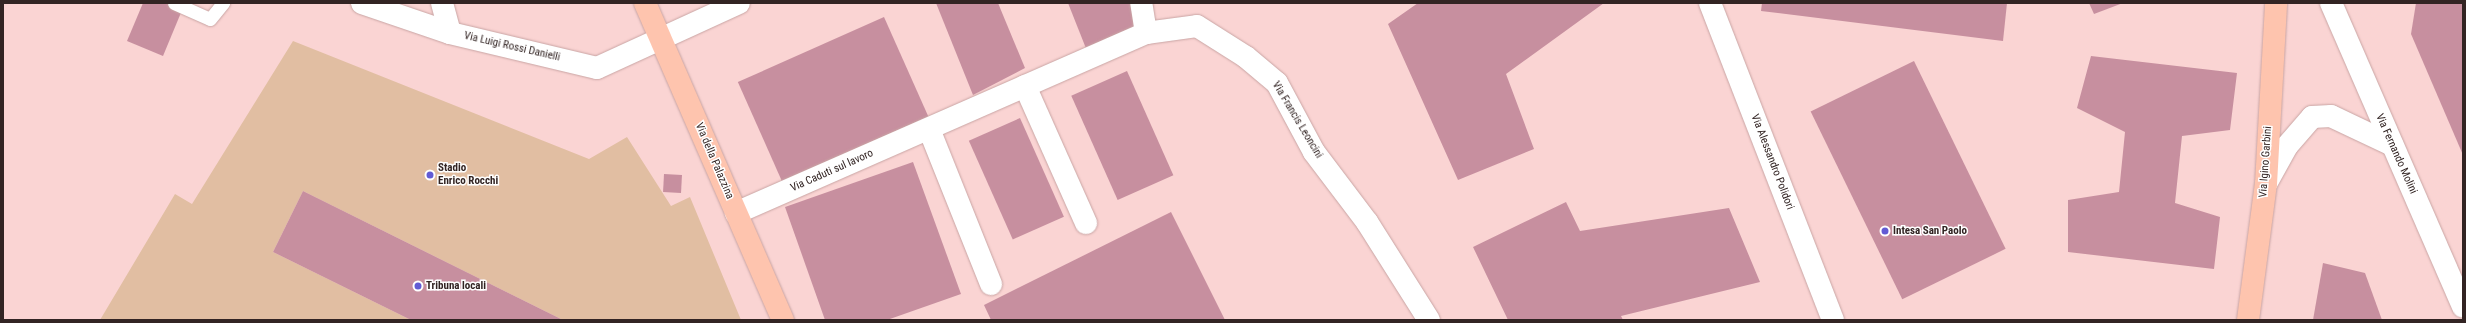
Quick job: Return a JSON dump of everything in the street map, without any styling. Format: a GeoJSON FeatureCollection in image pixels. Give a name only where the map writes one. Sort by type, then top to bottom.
{"type":"FeatureCollection","features":[{"type":"Feature","properties":{"kind":"main road","name":"Via della Palazzina"},"geometry":{"type":"LineString","coordinates":[[645,3],[783,320]]}},
{"type":"Feature","properties":{"kind":"main road","name":"Via Igino Garbini"},"geometry":{"type":"LineString","coordinates":[[2248,320],[2266,184],[2276,3]]}},
{"type":"Feature","properties":{"kind":"street","name":"Via Luigi Rossi Danielli"},"geometry":{"type":"LineString","coordinates":[[362,3],[450,33],[597,68],[659,38],[739,3]]}},
{"type":"Feature","properties":{"kind":"street"},"geometry":{"type":"LineString","coordinates":[[442,3],[450,33]]}},
{"type":"Feature","properties":{"kind":"street"},"geometry":{"type":"LineString","coordinates":[[1141,3],[1146,33]]}},
{"type":"Feature","properties":{"kind":"street","name":"Via Alessandro Polidori"},"geometry":{"type":"LineString","coordinates":[[1710,3],[1833,320]]}},
{"type":"Feature","properties":{"kind":"street","name":"Via Fernando Molini"},"geometry":{"type":"LineString","coordinates":[[2331,3],[2463,306]]}},
{"type":"Feature","properties":{"kind":"street","name":"Via Francis Leoncini"},"geometry":{"type":"LineString","coordinates":[[1146,33],[1197,26],[1246,57],[1277,83],[1314,152],[1367,222],[1428,320]]}},
{"type":"Feature","properties":{"kind":"street","name":"Via Caduti sul lavoro"},"geometry":{"type":"LineString","coordinates":[[736,213],[1146,33]]}},
{"type":"Feature","properties":{"kind":"street"},"geometry":{"type":"LineString","coordinates":[[1025,86],[1086,223]]}},
{"type":"Feature","properties":{"kind":"street"},"geometry":{"type":"LineString","coordinates":[[2266,184],[2287,146],[2312,116],[2331,116],[2392,145]]}},
{"type":"Feature","properties":{"kind":"street"},"geometry":{"type":"LineString","coordinates":[[929,129],[991,284]]}},
{"type":"Feature","properties":{"kind":"lane"},"geometry":{"type":"LineString","coordinates":[[174,3],[210,19],[223,3]]}},
{"type":"Feature","properties":{"kind":"shaded area","name":"Stadio Enrico Rocchi"},"geometry":{"type":"Polygon","coordinates":[[[293,41],[589,159],[627,137],[671,206],[690,197],[741,320],[563,320],[303,191],[273,252],[411,320],[100,320],[175,194],[192,204],[293,41]]]}},
{"type":"Feature","properties":{"kind":"building"},"geometry":{"type":"Polygon","coordinates":[[[143,3],[185,3],[163,56],[127,41],[143,3]]]}},
{"type":"Feature","properties":{"kind":"building"},"geometry":{"type":"Polygon","coordinates":[[[936,3],[998,3],[1025,68],[973,95],[936,3]]]}},
{"type":"Feature","properties":{"kind":"building"},"geometry":{"type":"Polygon","coordinates":[[[1068,3],[1130,3],[1141,29],[1089,56],[1068,3]]]}},
{"type":"Feature","properties":{"kind":"building"},"geometry":{"type":"Polygon","coordinates":[[[1418,3],[1604,3],[1506,74],[1534,149],[1458,180],[1388,24],[1418,3]]]}},
{"type":"Feature","properties":{"kind":"building"},"geometry":{"type":"Polygon","coordinates":[[[1762,3],[2007,3],[2003,41],[1761,11],[1762,3]]]}},
{"type":"Feature","properties":{"kind":"building"},"geometry":{"type":"Polygon","coordinates":[[[2089,3],[2123,3],[2094,14],[2089,3]]]}},
{"type":"Feature","properties":{"kind":"building"},"geometry":{"type":"Polygon","coordinates":[[[2416,3],[2463,3],[2463,155],[2411,34],[2416,3]]]}},
{"type":"Feature","properties":{"kind":"building"},"geometry":{"type":"Polygon","coordinates":[[[884,17],[928,117],[782,182],[738,82],[884,17]]]}},
{"type":"Feature","properties":{"kind":"building"},"geometry":{"type":"Polygon","coordinates":[[[2091,56],[2237,73],[2230,130],[2182,136],[2175,203],[2220,217],[2214,269],[2068,252],[2068,200],[2119,192],[2125,132],[2077,108],[2091,56]]]}},
{"type":"Feature","properties":{"kind":"building"},"geometry":{"type":"Polygon","coordinates":[[[1914,61],[2006,249],[1902,299],[1811,111],[1914,61]]]}},
{"type":"Feature","properties":{"kind":"building"},"geometry":{"type":"Polygon","coordinates":[[[1127,71],[1173,175],[1118,200],[1071,96],[1127,71]]]}},
{"type":"Feature","properties":{"kind":"building"},"geometry":{"type":"Polygon","coordinates":[[[1020,118],[1064,217],[1013,239],[969,141],[1020,118]]]}},
{"type":"Feature","properties":{"kind":"building"},"geometry":{"type":"Polygon","coordinates":[[[913,162],[961,294],[887,320],[825,320],[785,207],[913,162]]]}},
{"type":"Feature","properties":{"kind":"building"},"geometry":{"type":"Polygon","coordinates":[[[664,174],[682,175],[681,193],[663,192],[664,174]]]}},
{"type":"Feature","properties":{"kind":"building","name":"Tribuna locali"},"geometry":{"type":"Polygon","coordinates":[[[303,191],[563,320],[411,320],[273,252],[303,191]]]}},
{"type":"Feature","properties":{"kind":"building"},"geometry":{"type":"Polygon","coordinates":[[[1566,202],[1580,231],[1729,208],[1760,282],[1621,316],[1623,320],[1508,320],[1473,247],[1566,202]]]}},
{"type":"Feature","properties":{"kind":"building"},"geometry":{"type":"Polygon","coordinates":[[[1171,212],[1225,320],[991,320],[984,305],[1171,212]]]}},
{"type":"Feature","properties":{"kind":"building"},"geometry":{"type":"Polygon","coordinates":[[[2323,263],[2365,273],[2382,320],[2313,320],[2323,263]]]}},
{"type":"Feature","properties":{"kind":"place","name":"Stadio Enrico Rocchi"},"geometry":{"type":"Point","coordinates":[430,175]}},
{"type":"Feature","properties":{"kind":"place","name":"Intesa San Paolo"},"geometry":{"type":"Point","coordinates":[1885,231]}},
{"type":"Feature","properties":{"kind":"place","name":"Tribuna locali"},"geometry":{"type":"Point","coordinates":[418,286]}}]}
